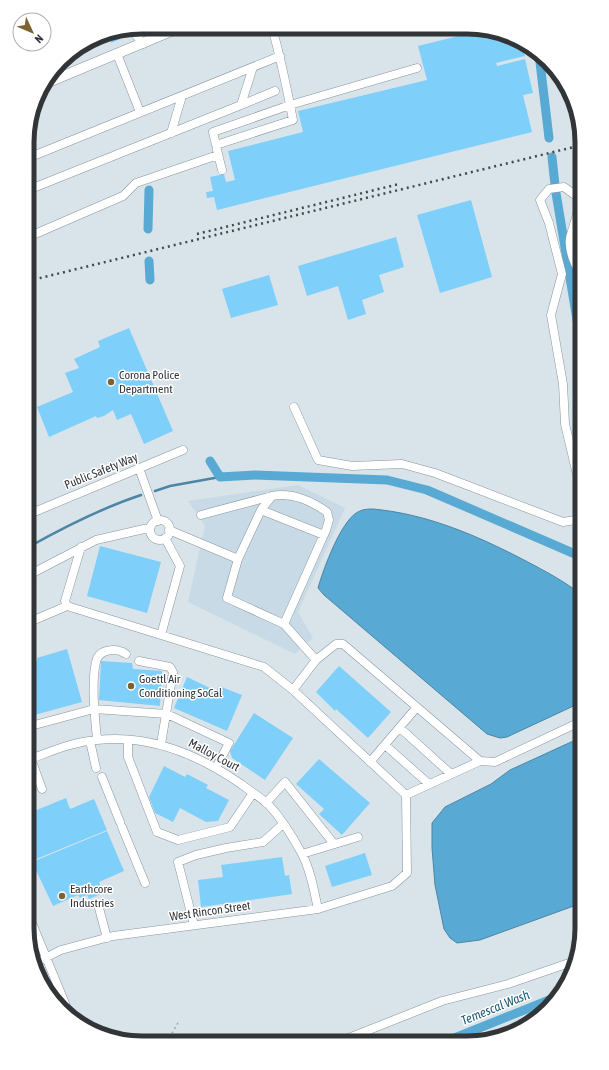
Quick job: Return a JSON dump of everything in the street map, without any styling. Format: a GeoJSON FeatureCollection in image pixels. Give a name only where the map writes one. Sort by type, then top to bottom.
{"type":"FeatureCollection","features":[{"type":"Feature","properties":{"kind":"main road"},"geometry":{"type":"LineString","coordinates":[[54,80],[165,34]]}},
{"type":"Feature","properties":{"kind":"street"},"geometry":{"type":"LineString","coordinates":[[135,34],[143,44]]}},
{"type":"Feature","properties":{"kind":"street"},"geometry":{"type":"LineString","coordinates":[[219,145],[293,120],[280,56],[274,34]]}},
{"type":"Feature","properties":{"kind":"street"},"geometry":{"type":"LineString","coordinates":[[117,54],[140,112]]}},
{"type":"Feature","properties":{"kind":"street"},"geometry":{"type":"LineString","coordinates":[[34,156],[280,56]]}},
{"type":"Feature","properties":{"kind":"street"},"geometry":{"type":"LineString","coordinates":[[241,105],[253,66]]}},
{"type":"Feature","properties":{"kind":"street"},"geometry":{"type":"LineString","coordinates":[[222,170],[218,155],[219,145],[213,132],[290,105],[418,68]]}},
{"type":"Feature","properties":{"kind":"street"},"geometry":{"type":"LineString","coordinates":[[34,188],[275,91]]}},
{"type":"Feature","properties":{"kind":"street"},"geometry":{"type":"LineString","coordinates":[[171,133],[182,96]]}},
{"type":"Feature","properties":{"kind":"street"},"geometry":{"type":"LineString","coordinates":[[34,234],[123,196],[136,183],[218,155]]}},
{"type":"Feature","properties":{"kind":"street"},"geometry":{"type":"LineString","coordinates":[[575,195],[564,187],[549,189],[540,200],[549,223],[562,274],[551,315],[563,384],[565,424],[575,466]]}},
{"type":"Feature","properties":{"kind":"street"},"geometry":{"type":"LineString","coordinates":[[575,221],[570,240],[575,266]]}},
{"type":"Feature","properties":{"kind":"street"},"geometry":{"type":"LineString","coordinates":[[294,406],[318,460],[352,466],[402,464],[434,473],[563,522],[575,520]]}},
{"type":"Feature","properties":{"kind":"street","name":"Public Safety Way"},"geometry":{"type":"LineString","coordinates":[[34,512],[183,450]]}},
{"type":"Feature","properties":{"kind":"street"},"geometry":{"type":"LineString","coordinates":[[139,468],[158,521]]}},
{"type":"Feature","properties":{"kind":"street"},"geometry":{"type":"LineString","coordinates":[[201,514],[242,502],[282,494],[296,495],[327,512],[329,520],[324,535],[284,624]]}},
{"type":"Feature","properties":{"kind":"street"},"geometry":{"type":"LineString","coordinates":[[272,496],[261,510],[238,559],[227,598],[284,624],[316,660]]}},
{"type":"Feature","properties":{"kind":"street"},"geometry":{"type":"LineString","coordinates":[[261,510],[324,535]]}},
{"type":"Feature","properties":{"kind":"street"},"geometry":{"type":"LineString","coordinates":[[161,635],[180,566],[166,538],[169,530],[167,524],[158,521],[152,524],[150,530],[153,538],[159,540],[166,538]]}},
{"type":"Feature","properties":{"kind":"street"},"geometry":{"type":"LineString","coordinates":[[34,572],[96,540],[144,529],[150,530]]}},
{"type":"Feature","properties":{"kind":"street"},"geometry":{"type":"LineString","coordinates":[[169,530],[238,559]]}},
{"type":"Feature","properties":{"kind":"street"},"geometry":{"type":"LineString","coordinates":[[67,606],[66,601],[81,547]]}},
{"type":"Feature","properties":{"kind":"street"},"geometry":{"type":"LineString","coordinates":[[34,620],[67,606],[264,667],[293,690],[406,795],[480,761],[495,762],[575,724]]}},
{"type":"Feature","properties":{"kind":"street"},"geometry":{"type":"LineString","coordinates":[[293,690],[316,660],[336,644],[343,644],[480,761]]}},
{"type":"Feature","properties":{"kind":"street"},"geometry":{"type":"LineString","coordinates":[[96,768],[94,709],[96,661],[101,654],[112,649],[126,654]]}},
{"type":"Feature","properties":{"kind":"street"},"geometry":{"type":"LineString","coordinates":[[140,661],[170,667],[173,672],[161,744]]}},
{"type":"Feature","properties":{"kind":"street"},"geometry":{"type":"LineString","coordinates":[[370,762],[417,708]]}},
{"type":"Feature","properties":{"kind":"street"},"geometry":{"type":"LineString","coordinates":[[34,725],[94,709],[167,714],[229,743],[216,768]]}},
{"type":"Feature","properties":{"kind":"street"},"geometry":{"type":"LineString","coordinates":[[400,728],[451,774]]}},
{"type":"Feature","properties":{"kind":"street","name":"Malloy Court"},"geometry":{"type":"LineString","coordinates":[[34,758],[58,748],[94,740],[128,740],[161,744],[174,748],[216,768],[266,803],[283,824],[302,854],[307,865],[318,909]]}},
{"type":"Feature","properties":{"kind":"street"},"geometry":{"type":"LineString","coordinates":[[128,740],[128,758],[157,832],[178,840],[230,827],[253,793]]}},
{"type":"Feature","properties":{"kind":"street"},"geometry":{"type":"LineString","coordinates":[[385,745],[429,784]]}},
{"type":"Feature","properties":{"kind":"street"},"geometry":{"type":"LineString","coordinates":[[34,771],[42,789]]}},
{"type":"Feature","properties":{"kind":"street"},"geometry":{"type":"LineString","coordinates":[[102,777],[145,883]]}},
{"type":"Feature","properties":{"kind":"street"},"geometry":{"type":"LineString","coordinates":[[266,803],[285,782],[334,844]]}},
{"type":"Feature","properties":{"kind":"street","name":"West Rincon Street"},"geometry":{"type":"LineString","coordinates":[[39,961],[61,950],[107,938],[318,909],[392,886],[407,873],[406,795]]}},
{"type":"Feature","properties":{"kind":"street"},"geometry":{"type":"LineString","coordinates":[[194,925],[178,862],[226,848],[263,842],[283,824]]}},
{"type":"Feature","properties":{"kind":"street"},"geometry":{"type":"LineString","coordinates":[[302,854],[358,837]]}},
{"type":"Feature","properties":{"kind":"street"},"geometry":{"type":"LineString","coordinates":[[99,908],[107,938]]}},
{"type":"Feature","properties":{"kind":"street"},"geometry":{"type":"LineString","coordinates":[[34,928],[65,1003]]}},
{"type":"Feature","properties":{"kind":"street"},"geometry":{"type":"LineString","coordinates":[[354,1036],[442,1001],[508,984],[569,963]]}},
{"type":"Feature","properties":{"kind":"path"},"geometry":{"type":"LineString","coordinates":[[170,1036],[179,1021]]}},
{"type":"Feature","properties":{"kind":"shaded area"},"geometry":{"type":"Polygon","coordinates":[[[298,485],[345,508],[298,612],[313,638],[295,654],[188,602],[205,526],[188,501],[298,485]]]}},
{"type":"Feature","properties":{"kind":"water"},"geometry":{"type":"Polygon","coordinates":[[[366,509],[413,516],[451,527],[506,551],[539,568],[575,590],[575,705],[507,737],[500,738],[487,734],[324,595],[318,588],[334,545],[340,533],[353,515],[366,509]]]}},
{"type":"Feature","properties":{"kind":"water"},"geometry":{"type":"Polygon","coordinates":[[[575,740],[575,906],[480,940],[457,943],[450,938],[444,929],[435,885],[432,848],[432,823],[445,807],[491,784],[510,770],[575,740]]]}},
{"type":"Feature","properties":{"kind":"building"},"geometry":{"type":"Polygon","coordinates":[[[467,34],[488,36],[515,45],[524,50],[525,56],[496,63],[497,66],[525,59],[533,93],[523,95],[532,132],[217,210],[214,197],[207,198],[206,192],[213,191],[210,177],[224,174],[226,182],[235,180],[228,151],[303,132],[298,111],[427,80],[418,46],[467,34]]]}},
{"type":"Feature","properties":{"kind":"building"},"geometry":{"type":"Polygon","coordinates":[[[119,37],[120,39],[111,43],[110,39],[119,37]]]}},
{"type":"Feature","properties":{"kind":"building"},"geometry":{"type":"Polygon","coordinates":[[[471,200],[492,277],[440,293],[417,215],[471,200]]]}},
{"type":"Feature","properties":{"kind":"building"},"geometry":{"type":"Polygon","coordinates":[[[396,237],[404,267],[379,275],[384,292],[362,300],[366,314],[348,320],[338,286],[307,296],[298,266],[396,237]]]}},
{"type":"Feature","properties":{"kind":"building"},"geometry":{"type":"Polygon","coordinates":[[[269,275],[278,305],[231,318],[222,289],[269,275]]]}},
{"type":"Feature","properties":{"kind":"building","name":"Corona Police Department"},"geometry":{"type":"Polygon","coordinates":[[[129,328],[173,431],[144,444],[131,414],[117,420],[113,410],[104,416],[97,418],[96,416],[49,437],[37,407],[73,392],[65,373],[79,368],[74,359],[100,347],[98,341],[129,328]]]}},
{"type":"Feature","properties":{"kind":"building"},"geometry":{"type":"Polygon","coordinates":[[[100,546],[161,562],[147,613],[87,596],[100,546]]]}},
{"type":"Feature","properties":{"kind":"building"},"geometry":{"type":"Polygon","coordinates":[[[67,649],[82,702],[34,715],[34,662],[37,661],[37,658],[67,649]]]}},
{"type":"Feature","properties":{"kind":"building","name":"Goettl Air Conditioning SoCal"},"geometry":{"type":"Polygon","coordinates":[[[101,661],[132,663],[133,669],[162,671],[160,706],[99,700],[101,661]]]}},
{"type":"Feature","properties":{"kind":"building"},"geometry":{"type":"Polygon","coordinates":[[[339,666],[391,712],[368,738],[336,709],[335,711],[316,692],[339,666]]]}},
{"type":"Feature","properties":{"kind":"building"},"geometry":{"type":"Polygon","coordinates":[[[187,677],[216,691],[219,686],[242,695],[227,731],[174,708],[187,677]]]}},
{"type":"Feature","properties":{"kind":"building"},"geometry":{"type":"Polygon","coordinates":[[[254,713],[293,738],[265,780],[232,758],[230,751],[254,713]]]}},
{"type":"Feature","properties":{"kind":"building"},"geometry":{"type":"Polygon","coordinates":[[[319,759],[370,803],[342,835],[319,814],[324,809],[296,784],[319,759]]]}},
{"type":"Feature","properties":{"kind":"building"},"geometry":{"type":"Polygon","coordinates":[[[164,766],[185,777],[187,774],[208,785],[206,788],[229,800],[218,821],[206,822],[180,808],[173,822],[155,813],[149,797],[164,766]]]}},
{"type":"Feature","properties":{"kind":"building"},"geometry":{"type":"Polygon","coordinates":[[[66,798],[70,809],[94,799],[107,830],[34,860],[34,811],[66,798]]]}},
{"type":"Feature","properties":{"kind":"building"},"geometry":{"type":"Polygon","coordinates":[[[107,831],[124,871],[99,882],[103,893],[89,899],[87,895],[80,898],[78,895],[53,906],[34,866],[34,861],[107,831]]]}},
{"type":"Feature","properties":{"kind":"building"},"geometry":{"type":"Polygon","coordinates":[[[365,853],[372,875],[332,887],[325,866],[365,853]]]}},
{"type":"Feature","properties":{"kind":"building"},"geometry":{"type":"Polygon","coordinates":[[[282,857],[285,876],[289,875],[292,894],[201,907],[198,880],[223,877],[221,865],[282,857]]]}},
{"type":"Feature","properties":{"kind":"waterway"},"geometry":{"type":"LineString","coordinates":[[540,63],[549,138]]}},
{"type":"Feature","properties":{"kind":"waterway"},"geometry":{"type":"LineString","coordinates":[[552,157],[555,185]]}},
{"type":"Feature","properties":{"kind":"waterway"},"geometry":{"type":"LineString","coordinates":[[148,229],[149,190]]}},
{"type":"Feature","properties":{"kind":"waterway"},"geometry":{"type":"LineString","coordinates":[[556,193],[575,308]]}},
{"type":"Feature","properties":{"kind":"waterway"},"geometry":{"type":"LineString","coordinates":[[149,261],[150,280]]}},
{"type":"Feature","properties":{"kind":"waterway"},"geometry":{"type":"LineString","coordinates":[[210,461],[220,477],[255,475],[387,480],[427,490],[575,554]]}},
{"type":"Feature","properties":{"kind":"waterway"},"geometry":{"type":"LineString","coordinates":[[155,491],[170,486],[220,477]]}},
{"type":"Feature","properties":{"kind":"waterway"},"geometry":{"type":"LineString","coordinates":[[34,544],[83,518],[141,495]]}},
{"type":"Feature","properties":{"kind":"waterway","name":"Temescal Wash"},"geometry":{"type":"LineString","coordinates":[[459,1036],[546,1001]]}},
{"type":"Feature","properties":{"kind":"railway"},"geometry":{"type":"LineString","coordinates":[[34,280],[575,147]]}},
{"type":"Feature","properties":{"kind":"railway"},"geometry":{"type":"LineString","coordinates":[[197,234],[399,184]]}},
{"type":"Feature","properties":{"kind":"place","name":"Corona Police Department"},"geometry":{"type":"Point","coordinates":[111,382]}},
{"type":"Feature","properties":{"kind":"place","name":"Goettl Air Conditioning SoCal"},"geometry":{"type":"Point","coordinates":[131,686]}},
{"type":"Feature","properties":{"kind":"place","name":"Earthcore Industries"},"geometry":{"type":"Point","coordinates":[62,896]}}]}
